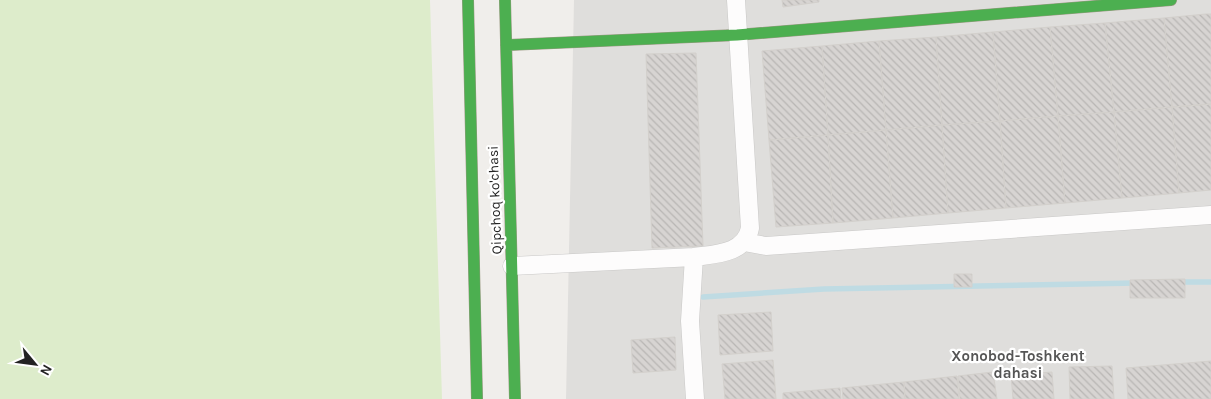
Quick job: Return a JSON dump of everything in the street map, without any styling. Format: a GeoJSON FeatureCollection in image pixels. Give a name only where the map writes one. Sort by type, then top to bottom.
{"type":"FeatureCollection","features":[{"type":"Feature","properties":{"kind":"main road","name":"Qipchoq ko'chasi"},"geometry":{"type":"LineString","coordinates":[[468,0],[477,399]]}},
{"type":"Feature","properties":{"kind":"main road","name":"Qipchoq ko'chasi"},"geometry":{"type":"LineString","coordinates":[[504,0],[515,399]]}},
{"type":"Feature","properties":{"kind":"main road"},"geometry":{"type":"LineString","coordinates":[[506,45],[737,35],[1171,0]]}},
{"type":"Feature","properties":{"kind":"main road"},"geometry":{"type":"LineString","coordinates":[[476,333],[480,326],[495,318],[510,324],[514,330]]}},
{"type":"Feature","properties":{"kind":"street"},"geometry":{"type":"LineString","coordinates":[[512,266],[694,257],[732,250],[744,242],[750,228],[736,0]]}},
{"type":"Feature","properties":{"kind":"street"},"geometry":{"type":"LineString","coordinates":[[744,242],[766,246],[1211,215]]}},
{"type":"Feature","properties":{"kind":"street"},"geometry":{"type":"LineString","coordinates":[[694,257],[691,297],[695,399]]}},
{"type":"Feature","properties":{"kind":"shaded area"},"geometry":{"type":"Polygon","coordinates":[[[574,0],[1211,0],[1211,399],[566,399],[574,0]]]}},
{"type":"Feature","properties":{"kind":"green space"},"geometry":{"type":"Polygon","coordinates":[[[0,0],[430,0],[442,399],[0,399],[0,0]]]}},
{"type":"Feature","properties":{"kind":"building"},"geometry":{"type":"Polygon","coordinates":[[[782,0],[819,0],[819,2],[783,7],[782,0]]]}},
{"type":"Feature","properties":{"kind":"building"},"geometry":{"type":"Polygon","coordinates":[[[1211,14],[1211,104],[1172,107],[1164,18],[1211,14]]]}},
{"type":"Feature","properties":{"kind":"building"},"geometry":{"type":"Polygon","coordinates":[[[1164,18],[1172,107],[1114,112],[1105,23],[1164,18]]]}},
{"type":"Feature","properties":{"kind":"building"},"geometry":{"type":"Polygon","coordinates":[[[1105,23],[1114,112],[1058,116],[1050,27],[1105,23]]]}},
{"type":"Feature","properties":{"kind":"building"},"geometry":{"type":"Polygon","coordinates":[[[1050,27],[1058,116],[1000,121],[993,32],[1050,27]]]}},
{"type":"Feature","properties":{"kind":"building"},"geometry":{"type":"Polygon","coordinates":[[[993,32],[1000,121],[942,125],[936,37],[993,32]]]}},
{"type":"Feature","properties":{"kind":"building"},"geometry":{"type":"Polygon","coordinates":[[[936,37],[942,125],[886,130],[879,41],[936,37]]]}},
{"type":"Feature","properties":{"kind":"building"},"geometry":{"type":"Polygon","coordinates":[[[879,41],[886,130],[828,135],[822,46],[879,41]]]}},
{"type":"Feature","properties":{"kind":"building"},"geometry":{"type":"Polygon","coordinates":[[[822,46],[828,135],[769,140],[762,51],[822,46]]]}},
{"type":"Feature","properties":{"kind":"building"},"geometry":{"type":"Polygon","coordinates":[[[696,53],[703,246],[652,248],[646,54],[696,53]]]}},
{"type":"Feature","properties":{"kind":"building"},"geometry":{"type":"Polygon","coordinates":[[[1211,104],[1211,190],[1179,193],[1172,107],[1211,104]]]}},
{"type":"Feature","properties":{"kind":"building"},"geometry":{"type":"Polygon","coordinates":[[[1172,107],[1179,193],[1122,198],[1114,112],[1172,107]]]}},
{"type":"Feature","properties":{"kind":"building"},"geometry":{"type":"Polygon","coordinates":[[[1114,112],[1122,198],[1065,203],[1058,116],[1114,112]]]}},
{"type":"Feature","properties":{"kind":"building"},"geometry":{"type":"Polygon","coordinates":[[[1058,116],[1065,203],[1006,208],[1000,121],[1058,116]]]}},
{"type":"Feature","properties":{"kind":"building"},"geometry":{"type":"Polygon","coordinates":[[[1000,121],[1006,208],[948,213],[942,125],[1000,121]]]}},
{"type":"Feature","properties":{"kind":"building"},"geometry":{"type":"Polygon","coordinates":[[[942,125],[948,213],[893,218],[886,130],[942,125]]]}},
{"type":"Feature","properties":{"kind":"building"},"geometry":{"type":"Polygon","coordinates":[[[886,130],[893,218],[833,223],[828,135],[886,130]]]}},
{"type":"Feature","properties":{"kind":"building"},"geometry":{"type":"Polygon","coordinates":[[[828,135],[833,223],[776,227],[769,140],[828,135]]]}},
{"type":"Feature","properties":{"kind":"building"},"geometry":{"type":"Polygon","coordinates":[[[954,274],[972,274],[972,287],[954,287],[954,274]]]}},
{"type":"Feature","properties":{"kind":"building"},"geometry":{"type":"Polygon","coordinates":[[[1185,279],[1185,298],[1130,298],[1130,280],[1185,279]]]}},
{"type":"Feature","properties":{"kind":"building"},"geometry":{"type":"Polygon","coordinates":[[[771,312],[773,351],[720,355],[718,315],[771,312]]]}},
{"type":"Feature","properties":{"kind":"building"},"geometry":{"type":"Polygon","coordinates":[[[675,337],[676,370],[633,373],[631,340],[675,337]]]}},
{"type":"Feature","properties":{"kind":"building"},"geometry":{"type":"Polygon","coordinates":[[[773,360],[776,399],[725,399],[722,364],[773,360]]]}},
{"type":"Feature","properties":{"kind":"building"},"geometry":{"type":"Polygon","coordinates":[[[1211,361],[1211,399],[1128,399],[1126,368],[1211,361]]]}},
{"type":"Feature","properties":{"kind":"building"},"geometry":{"type":"Polygon","coordinates":[[[1112,366],[1114,399],[1070,399],[1069,367],[1112,366]]]}},
{"type":"Feature","properties":{"kind":"building"},"geometry":{"type":"Polygon","coordinates":[[[993,372],[997,399],[960,399],[958,376],[993,372]]]}},
{"type":"Feature","properties":{"kind":"building"},"geometry":{"type":"Polygon","coordinates":[[[1052,372],[1054,399],[1013,399],[1011,375],[1052,372]]]}},
{"type":"Feature","properties":{"kind":"building"},"geometry":{"type":"Polygon","coordinates":[[[957,376],[959,399],[905,399],[904,382],[957,376]]]}},
{"type":"Feature","properties":{"kind":"building"},"geometry":{"type":"Polygon","coordinates":[[[904,382],[905,399],[843,399],[842,388],[904,382]]]}},
{"type":"Feature","properties":{"kind":"building"},"geometry":{"type":"Polygon","coordinates":[[[840,388],[841,399],[783,399],[783,393],[840,388]]]}},
{"type":"Feature","properties":{"kind":"waterway"},"geometry":{"type":"LineString","coordinates":[[1178,282],[1211,282]]}},
{"type":"Feature","properties":{"kind":"waterway"},"geometry":{"type":"LineString","coordinates":[[703,297],[824,289],[1136,283]]}},
{"type":"Feature","properties":{"kind":"traffic: fast"},"geometry":{"type":"LineString","coordinates":[[468,0],[477,399]]}},
{"type":"Feature","properties":{"kind":"traffic: fast"},"geometry":{"type":"LineString","coordinates":[[505,0],[515,399]]}},
{"type":"Feature","properties":{"kind":"traffic: fast"},"geometry":{"type":"LineString","coordinates":[[506,45],[737,35],[1171,0]]}},
{"type":"Feature","properties":{"kind":"district","name":"Xonobod-Toshkent dahasi"},"geometry":{"type":"Point","coordinates":[1018,364]}}]}
